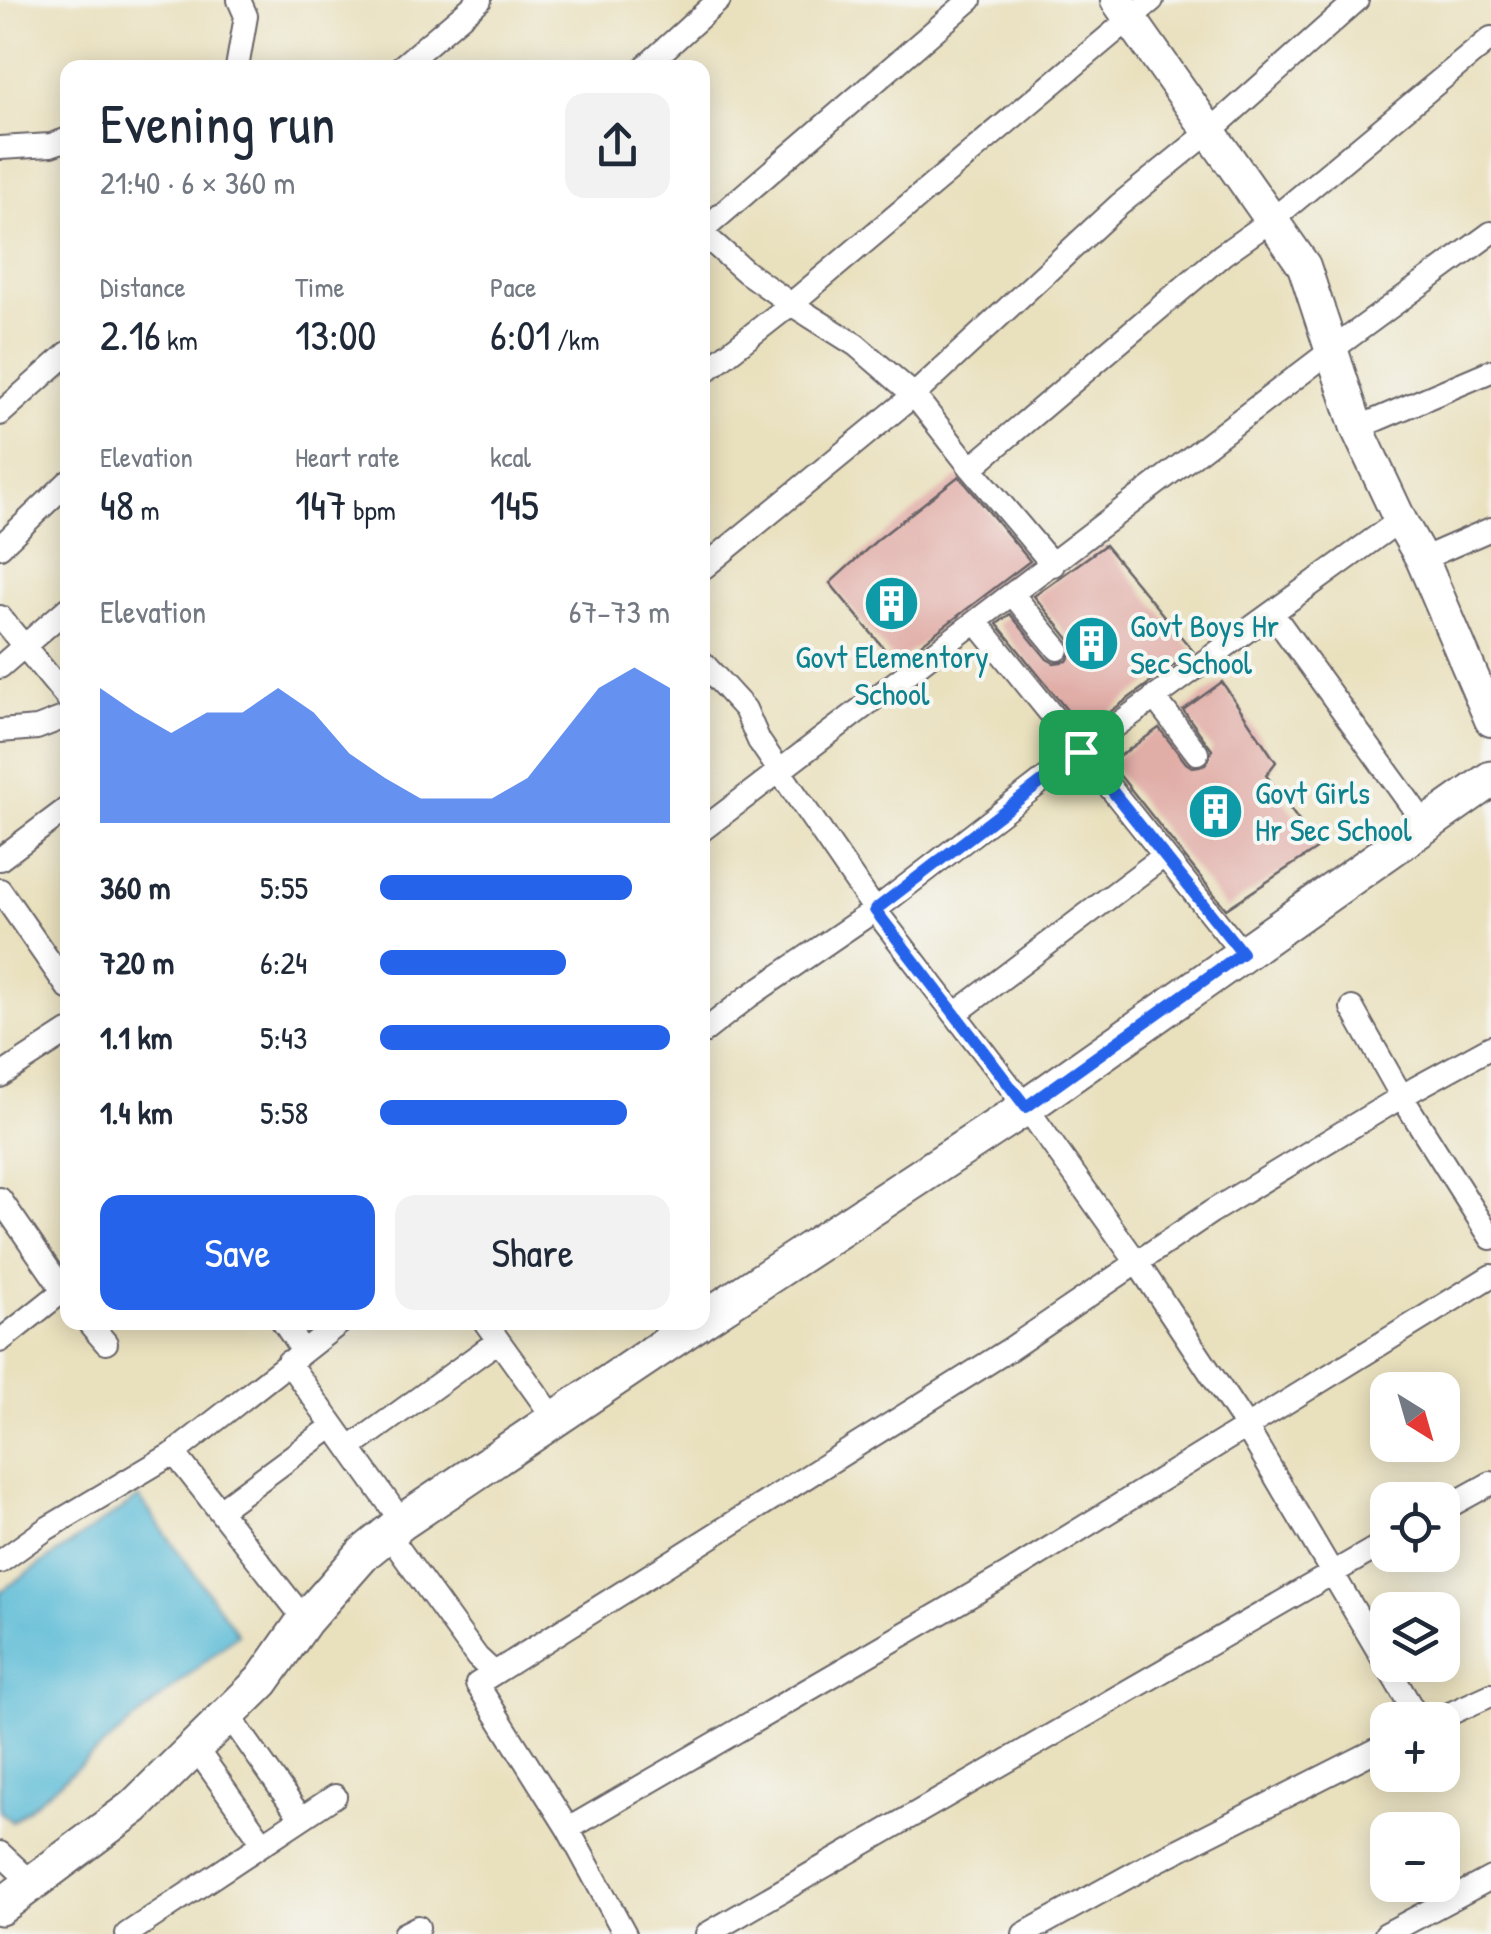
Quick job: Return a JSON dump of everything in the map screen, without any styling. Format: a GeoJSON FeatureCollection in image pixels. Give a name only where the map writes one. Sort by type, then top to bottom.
{"type":"FeatureCollection","features":[{"type":"Feature","properties":{"kind":"main road"},"geometry":{"type":"LineString","coordinates":[[1133,6],[1210,132],[1304,266],[1357,428],[1422,558],[1491,720]]}},
{"type":"Feature","properties":{"kind":"main road"},"geometry":{"type":"LineString","coordinates":[[710,1315],[1026,1107],[1491,779]]}},
{"type":"Feature","properties":{"kind":"main road"},"geometry":{"type":"LineString","coordinates":[[0,1907],[134,1807],[262,1681],[306,1620],[364,1553],[554,1418],[687,1330]]}},
{"type":"Feature","properties":{"kind":"street"},"geometry":{"type":"LineString","coordinates":[[238,60],[242,8],[266,0]]}},
{"type":"Feature","properties":{"kind":"street"},"geometry":{"type":"LineString","coordinates":[[409,60],[480,0]]}},
{"type":"Feature","properties":{"kind":"street"},"geometry":{"type":"LineString","coordinates":[[653,60],[720,0]]}},
{"type":"Feature","properties":{"kind":"street"},"geometry":{"type":"LineString","coordinates":[[710,225],[970,0]]}},
{"type":"Feature","properties":{"kind":"street"},"geometry":{"type":"LineString","coordinates":[[710,562],[914,394],[1119,205],[1210,132],[1357,0]]}},
{"type":"Feature","properties":{"kind":"street"},"geometry":{"type":"LineString","coordinates":[[710,368],[790,304],[1133,6]]}},
{"type":"Feature","properties":{"kind":"street"},"geometry":{"type":"LineString","coordinates":[[972,468],[1222,255],[1273,220],[1491,38]]}},
{"type":"Feature","properties":{"kind":"street"},"geometry":{"type":"LineString","coordinates":[[0,148],[60,142]]}},
{"type":"Feature","properties":{"kind":"street"},"geometry":{"type":"LineString","coordinates":[[710,824],[1333,348],[1491,233]]}},
{"type":"Feature","properties":{"kind":"street"},"geometry":{"type":"LineString","coordinates":[[710,239],[790,304],[856,346],[914,394],[1053,565]]}},
{"type":"Feature","properties":{"kind":"street"},"geometry":{"type":"LineString","coordinates":[[0,414],[60,359]]}},
{"type":"Feature","properties":{"kind":"street"},"geometry":{"type":"LineString","coordinates":[[1357,428],[1491,371]]}},
{"type":"Feature","properties":{"kind":"street"},"geometry":{"type":"LineString","coordinates":[[0,547],[60,490]]}},
{"type":"Feature","properties":{"kind":"street"},"geometry":{"type":"LineString","coordinates":[[710,1027],[875,910],[1154,697],[1400,520]]}},
{"type":"Feature","properties":{"kind":"street"},"geometry":{"type":"LineString","coordinates":[[1422,558],[1491,530]]}},
{"type":"Feature","properties":{"kind":"street"},"geometry":{"type":"LineString","coordinates":[[1013,595],[1058,649]]}},
{"type":"Feature","properties":{"kind":"street"},"geometry":{"type":"LineString","coordinates":[[1272,614],[1425,824]]}},
{"type":"Feature","properties":{"kind":"street"},"geometry":{"type":"LineString","coordinates":[[0,667],[60,615]]}},
{"type":"Feature","properties":{"kind":"street"},"geometry":{"type":"LineString","coordinates":[[0,618],[60,690]]}},
{"type":"Feature","properties":{"kind":"street"},"geometry":{"type":"LineString","coordinates":[[977,623],[1242,953]]}},
{"type":"Feature","properties":{"kind":"street"},"geometry":{"type":"LineString","coordinates":[[710,671],[745,709],[759,741],[875,910],[1026,1107],[1138,1264],[1245,1424],[1409,1702]]}},
{"type":"Feature","properties":{"kind":"street"},"geometry":{"type":"LineString","coordinates":[[1154,697],[1196,754]]}},
{"type":"Feature","properties":{"kind":"street"},"geometry":{"type":"LineString","coordinates":[[0,731],[37,728],[60,719]]}},
{"type":"Feature","properties":{"kind":"street"},"geometry":{"type":"LineString","coordinates":[[0,859],[60,814]]}},
{"type":"Feature","properties":{"kind":"street"},"geometry":{"type":"LineString","coordinates":[[954,1014],[1164,856]]}},
{"type":"Feature","properties":{"kind":"street"},"geometry":{"type":"LineString","coordinates":[[0,890],[60,976]]}},
{"type":"Feature","properties":{"kind":"street"},"geometry":{"type":"LineString","coordinates":[[1352,1008],[1402,1097],[1491,1238]]}},
{"type":"Feature","properties":{"kind":"street"},"geometry":{"type":"LineString","coordinates":[[0,1076],[60,1037]]}},
{"type":"Feature","properties":{"kind":"street"},"geometry":{"type":"LineString","coordinates":[[625,1934],[568,1829],[478,1684],[911,1412],[1212,1212],[1491,1047]]}},
{"type":"Feature","properties":{"kind":"street"},"geometry":{"type":"LineString","coordinates":[[0,1198],[60,1283]]}},
{"type":"Feature","properties":{"kind":"street"},"geometry":{"type":"LineString","coordinates":[[568,1829],[1006,1574],[1491,1276]]}},
{"type":"Feature","properties":{"kind":"street"},"geometry":{"type":"LineString","coordinates":[[0,1341],[60,1296]]}},
{"type":"Feature","properties":{"kind":"street"},"geometry":{"type":"LineString","coordinates":[[95,1330],[106,1343]]}},
{"type":"Feature","properties":{"kind":"street"},"geometry":{"type":"LineString","coordinates":[[286,1330],[332,1426],[350,1448],[395,1528],[477,1657],[494,1672]]}},
{"type":"Feature","properties":{"kind":"street"},"geometry":{"type":"LineString","coordinates":[[0,1562],[174,1452],[330,1330]]}},
{"type":"Feature","properties":{"kind":"street"},"geometry":{"type":"LineString","coordinates":[[350,1448],[492,1332],[554,1418]]}},
{"type":"Feature","properties":{"kind":"street"},"geometry":{"type":"LineString","coordinates":[[220,1509],[332,1426]]}},
{"type":"Feature","properties":{"kind":"street"},"geometry":{"type":"LineString","coordinates":[[174,1452],[306,1620]]}},
{"type":"Feature","properties":{"kind":"street"},"geometry":{"type":"LineString","coordinates":[[1460,1500],[1491,1482]]}},
{"type":"Feature","properties":{"kind":"street"},"geometry":{"type":"LineString","coordinates":[[708,1934],[1370,1551]]}},
{"type":"Feature","properties":{"kind":"street"},"geometry":{"type":"LineString","coordinates":[[1460,1709],[1491,1695]]}},
{"type":"Feature","properties":{"kind":"street"},"geometry":{"type":"LineString","coordinates":[[228,1714],[301,1818]]}},
{"type":"Feature","properties":{"kind":"street"},"geometry":{"type":"LineString","coordinates":[[195,1746],[264,1843]]}},
{"type":"Feature","properties":{"kind":"street"},"geometry":{"type":"LineString","coordinates":[[1024,1934],[1153,1863],[1370,1753]]}},
{"type":"Feature","properties":{"kind":"street"},"geometry":{"type":"LineString","coordinates":[[127,1934],[335,1796]]}},
{"type":"Feature","properties":{"kind":"street"},"geometry":{"type":"LineString","coordinates":[[0,1853],[31,1882]]}},
{"type":"Feature","properties":{"kind":"street"},"geometry":{"type":"LineString","coordinates":[[1386,1934],[1491,1878]]}},
{"type":"Feature","properties":{"kind":"water"},"geometry":{"type":"Polygon","coordinates":[[[139,1497],[238,1634],[12,1822],[0,1811],[0,1592],[139,1497]]]}},
{"type":"Feature","properties":{"kind":"building"},"geometry":{"type":"Polygon","coordinates":[[[959,476],[1030,561],[896,663],[830,583],[877,540],[959,476]]]}},
{"type":"Feature","properties":{"kind":"building","name":"Govt Boys Hr Sec School"},"geometry":{"type":"Polygon","coordinates":[[[1105,545],[1193,651],[1084,731],[997,624],[1010,614],[1047,659],[1054,663],[1067,661],[1072,653],[1070,640],[1034,596],[1105,545]]]}},
{"type":"Feature","properties":{"kind":"building","name":"Govt Girls Hr Sec School"},"geometry":{"type":"Polygon","coordinates":[[[1222,682],[1276,762],[1266,775],[1318,848],[1226,909],[1110,763],[1159,728],[1186,763],[1192,767],[1205,765],[1212,750],[1183,710],[1222,682]]]}},
{"type":"Feature","properties":{"kind":"place","name":"Govt Elementory School"},"geometry":{"type":"Point","coordinates":[892,603]}},
{"type":"Feature","properties":{"kind":"place","name":"Govt Boys Hr Sec School"},"geometry":{"type":"Point","coordinates":[1091,644]}},
{"type":"Feature","properties":{"kind":"place","name":"Govt Girls Hr Sec School"},"geometry":{"type":"Point","coordinates":[1216,811]}},
{"type":"Feature","properties":{"kind":"route"},"geometry":{"type":"LineString","coordinates":[[1081,752],[1242,953],[1026,1107],[875,910],[1081,752]]}}]}
